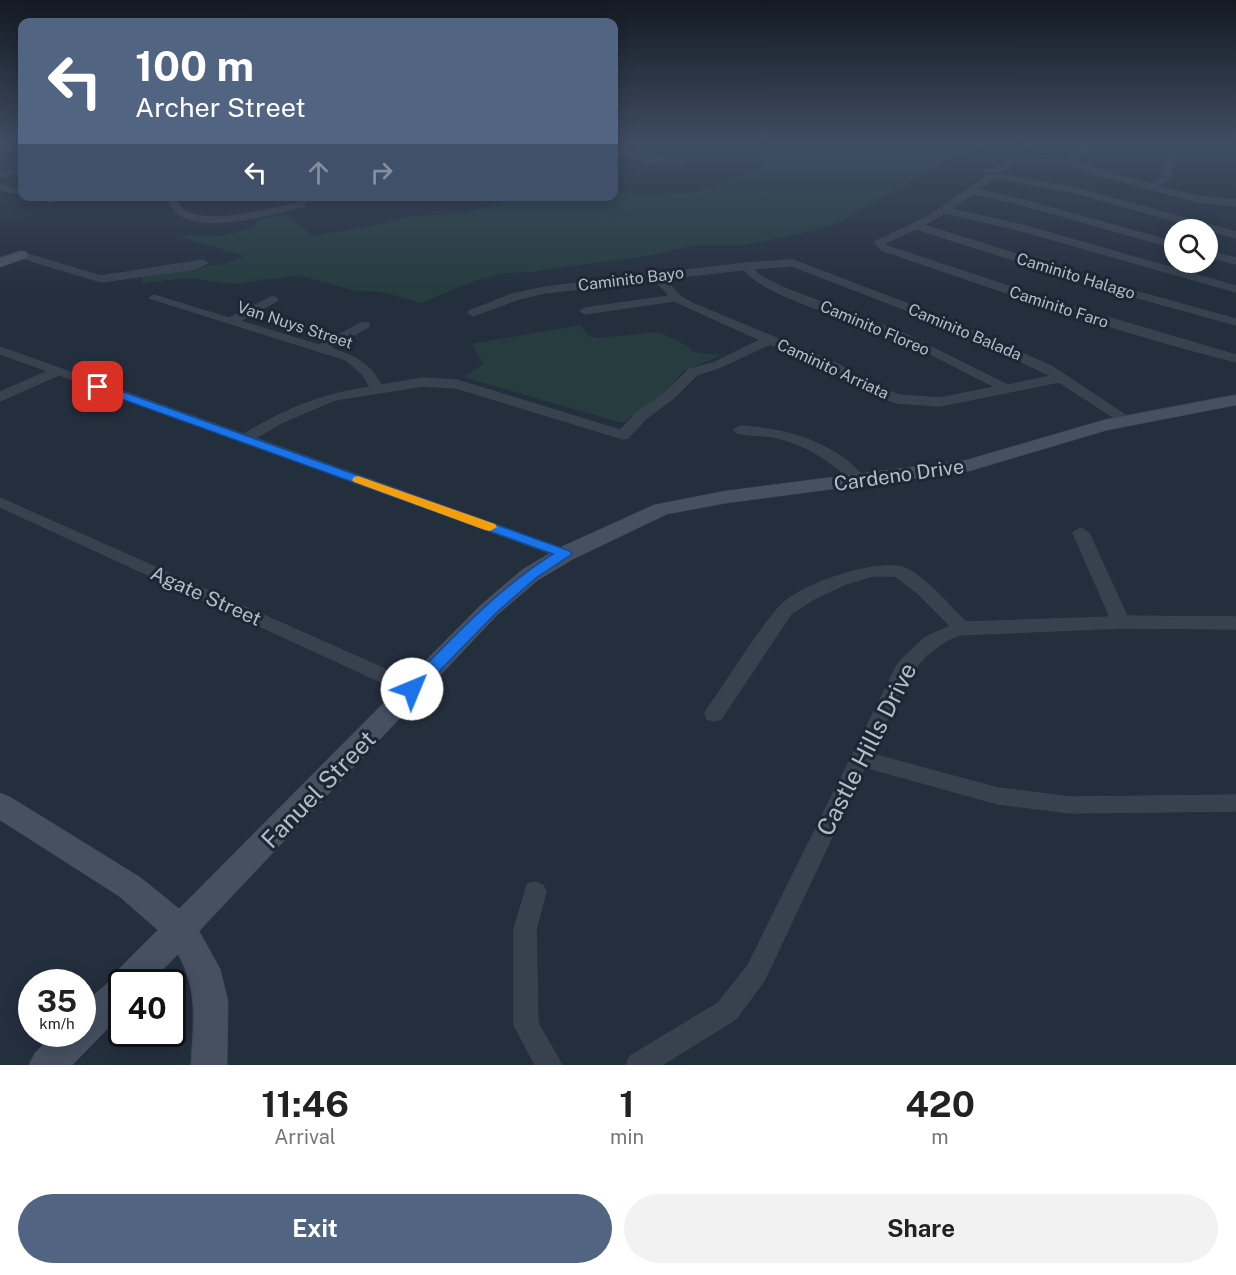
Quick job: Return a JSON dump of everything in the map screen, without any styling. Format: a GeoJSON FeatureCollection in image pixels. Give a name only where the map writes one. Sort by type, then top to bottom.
{"type":"FeatureCollection","features":[{"type":"Feature","properties":{"kind":"street"},"geometry":{"type":"LineString","coordinates":[[917,226],[971,192]]}},
{"type":"Feature","properties":{"kind":"street"},"geometry":{"type":"LineString","coordinates":[[975,192],[1021,202],[1164,242]]}},
{"type":"Feature","properties":{"kind":"street"},"geometry":{"type":"LineString","coordinates":[[1073,192],[1236,235]]}},
{"type":"Feature","properties":{"kind":"street"},"geometry":{"type":"LineString","coordinates":[[1169,192],[1198,199],[1236,202]]}},
{"type":"Feature","properties":{"kind":"street"},"geometry":{"type":"LineString","coordinates":[[1178,212],[1198,199]]}},
{"type":"Feature","properties":{"kind":"street"},"geometry":{"type":"LineString","coordinates":[[172,201],[182,212],[190,216],[219,218],[300,205],[303,201]]}},
{"type":"Feature","properties":{"kind":"street"},"geometry":{"type":"LineString","coordinates":[[945,210],[994,221],[1236,290]]}},
{"type":"Feature","properties":{"kind":"street","name":"Caminito Faro"},"geometry":{"type":"LineString","coordinates":[[917,226],[879,242],[884,248],[1129,330],[1236,358]]}},
{"type":"Feature","properties":{"kind":"street","name":"Caminito Halago"},"geometry":{"type":"LineString","coordinates":[[917,226],[1113,288],[1236,322]]}},
{"type":"Feature","properties":{"kind":"street"},"geometry":{"type":"LineString","coordinates":[[0,249],[101,279],[202,263]]}},
{"type":"Feature","properties":{"kind":"street"},"geometry":{"type":"LineString","coordinates":[[0,263],[21,255]]}},
{"type":"Feature","properties":{"kind":"street"},"geometry":{"type":"LineString","coordinates":[[1218,256],[1236,261]]}},
{"type":"Feature","properties":{"kind":"street","name":"Caminito Bayo"},"geometry":{"type":"LineString","coordinates":[[473,313],[516,296],[590,284],[746,266],[793,263]]}},
{"type":"Feature","properties":{"kind":"street","name":"Caminito Balada"},"geometry":{"type":"LineString","coordinates":[[793,263],[819,275],[941,320],[1049,370],[1127,420]]}},
{"type":"Feature","properties":{"kind":"street","name":"Caminito Floreo"},"geometry":{"type":"LineString","coordinates":[[746,266],[755,277],[778,289],[899,335],[1007,389]]}},
{"type":"Feature","properties":{"kind":"street","name":"Caminito Arriata"},"geometry":{"type":"LineString","coordinates":[[658,277],[676,298],[688,305],[832,366],[874,390],[897,399],[940,402],[1061,378]]}},
{"type":"Feature","properties":{"kind":"street","name":"Van Nuys Street"},"geometry":{"type":"LineString","coordinates":[[154,298],[351,358],[374,381],[377,389]]}},
{"type":"Feature","properties":{"kind":"street"},"geometry":{"type":"LineString","coordinates":[[585,310],[676,298]]}},
{"type":"Feature","properties":{"kind":"street"},"geometry":{"type":"LineString","coordinates":[[231,321],[273,299]]}},
{"type":"Feature","properties":{"kind":"street"},"geometry":{"type":"LineString","coordinates":[[322,348],[365,325]]}},
{"type":"Feature","properties":{"kind":"street"},"geometry":{"type":"LineString","coordinates":[[245,439],[276,420],[332,397],[423,382],[457,384],[623,435],[642,415],[670,396],[693,372],[717,365],[769,340]]}},
{"type":"Feature","properties":{"kind":"street"},"geometry":{"type":"LineString","coordinates":[[0,350],[565,554]]}},
{"type":"Feature","properties":{"kind":"street"},"geometry":{"type":"LineString","coordinates":[[0,397],[56,372]]}},
{"type":"Feature","properties":{"kind":"street","name":"Cardeno Drive"},"geometry":{"type":"LineString","coordinates":[[565,554],[662,510],[726,497],[969,465],[1104,424],[1236,400]]}},
{"type":"Feature","properties":{"kind":"street"},"geometry":{"type":"LineString","coordinates":[[741,430],[766,430],[813,445],[841,462],[860,481]]}},
{"type":"Feature","properties":{"kind":"street","name":"Agate Street"},"geometry":{"type":"LineString","coordinates":[[0,502],[412,689]]}},
{"type":"Feature","properties":{"kind":"street"},"geometry":{"type":"LineString","coordinates":[[1081,534],[1120,622]]}},
{"type":"Feature","properties":{"kind":"street","name":"Fanuel Street"},"geometry":{"type":"LineString","coordinates":[[142,969],[489,610],[531,575],[565,554]]}},
{"type":"Feature","properties":{"kind":"street"},"geometry":{"type":"LineString","coordinates":[[714,714],[785,610],[798,600],[860,574],[886,569],[902,572],[962,628]]}},
{"type":"Feature","properties":{"kind":"street","name":"Castle Hills Drive"},"geometry":{"type":"LineString","coordinates":[[639,1065],[727,1011],[756,973],[904,667],[919,648],[945,633],[962,628],[1120,622],[1236,624]]}},
{"type":"Feature","properties":{"kind":"street"},"geometry":{"type":"LineString","coordinates":[[860,758],[998,796],[1071,805],[1236,803]]}},
{"type":"Feature","properties":{"kind":"street"},"geometry":{"type":"LineString","coordinates":[[0,805],[130,887],[181,930],[204,969],[211,1001],[209,1065]]}},
{"type":"Feature","properties":{"kind":"street"},"geometry":{"type":"LineString","coordinates":[[535,891],[525,929],[526,1025],[549,1065]]}},
{"type":"Feature","properties":{"kind":"street"},"geometry":{"type":"LineString","coordinates":[[96,1015],[108,1004]]}},
{"type":"Feature","properties":{"kind":"street"},"geometry":{"type":"LineString","coordinates":[[47,1065],[65,1047]]}},
{"type":"Feature","properties":{"kind":"green space"},"geometry":{"type":"Polygon","coordinates":[[[618,192],[633,195],[893,192],[840,222],[814,231],[744,245],[694,245],[653,255],[530,272],[504,273],[474,281],[421,303],[381,292],[351,290],[299,275],[233,284],[189,278],[141,283],[142,275],[225,264],[245,256],[179,237],[221,236],[250,229],[262,218],[287,215],[313,236],[392,222],[404,217],[466,213],[504,201],[618,201],[618,192]]]}},
{"type":"Feature","properties":{"kind":"green space"},"geometry":{"type":"Polygon","coordinates":[[[580,325],[589,336],[596,338],[659,332],[690,347],[693,352],[722,355],[684,371],[664,394],[622,423],[463,377],[483,364],[472,344],[580,325]]]}},
{"type":"Feature","properties":{"kind":"slow traffic"},"geometry":{"type":"LineString","coordinates":[[358,480],[490,527]]}},
{"type":"Feature","properties":{"kind":"route"},"geometry":{"type":"LineString","coordinates":[[98,387],[565,554],[531,575],[489,610],[412,689]]}}]}
